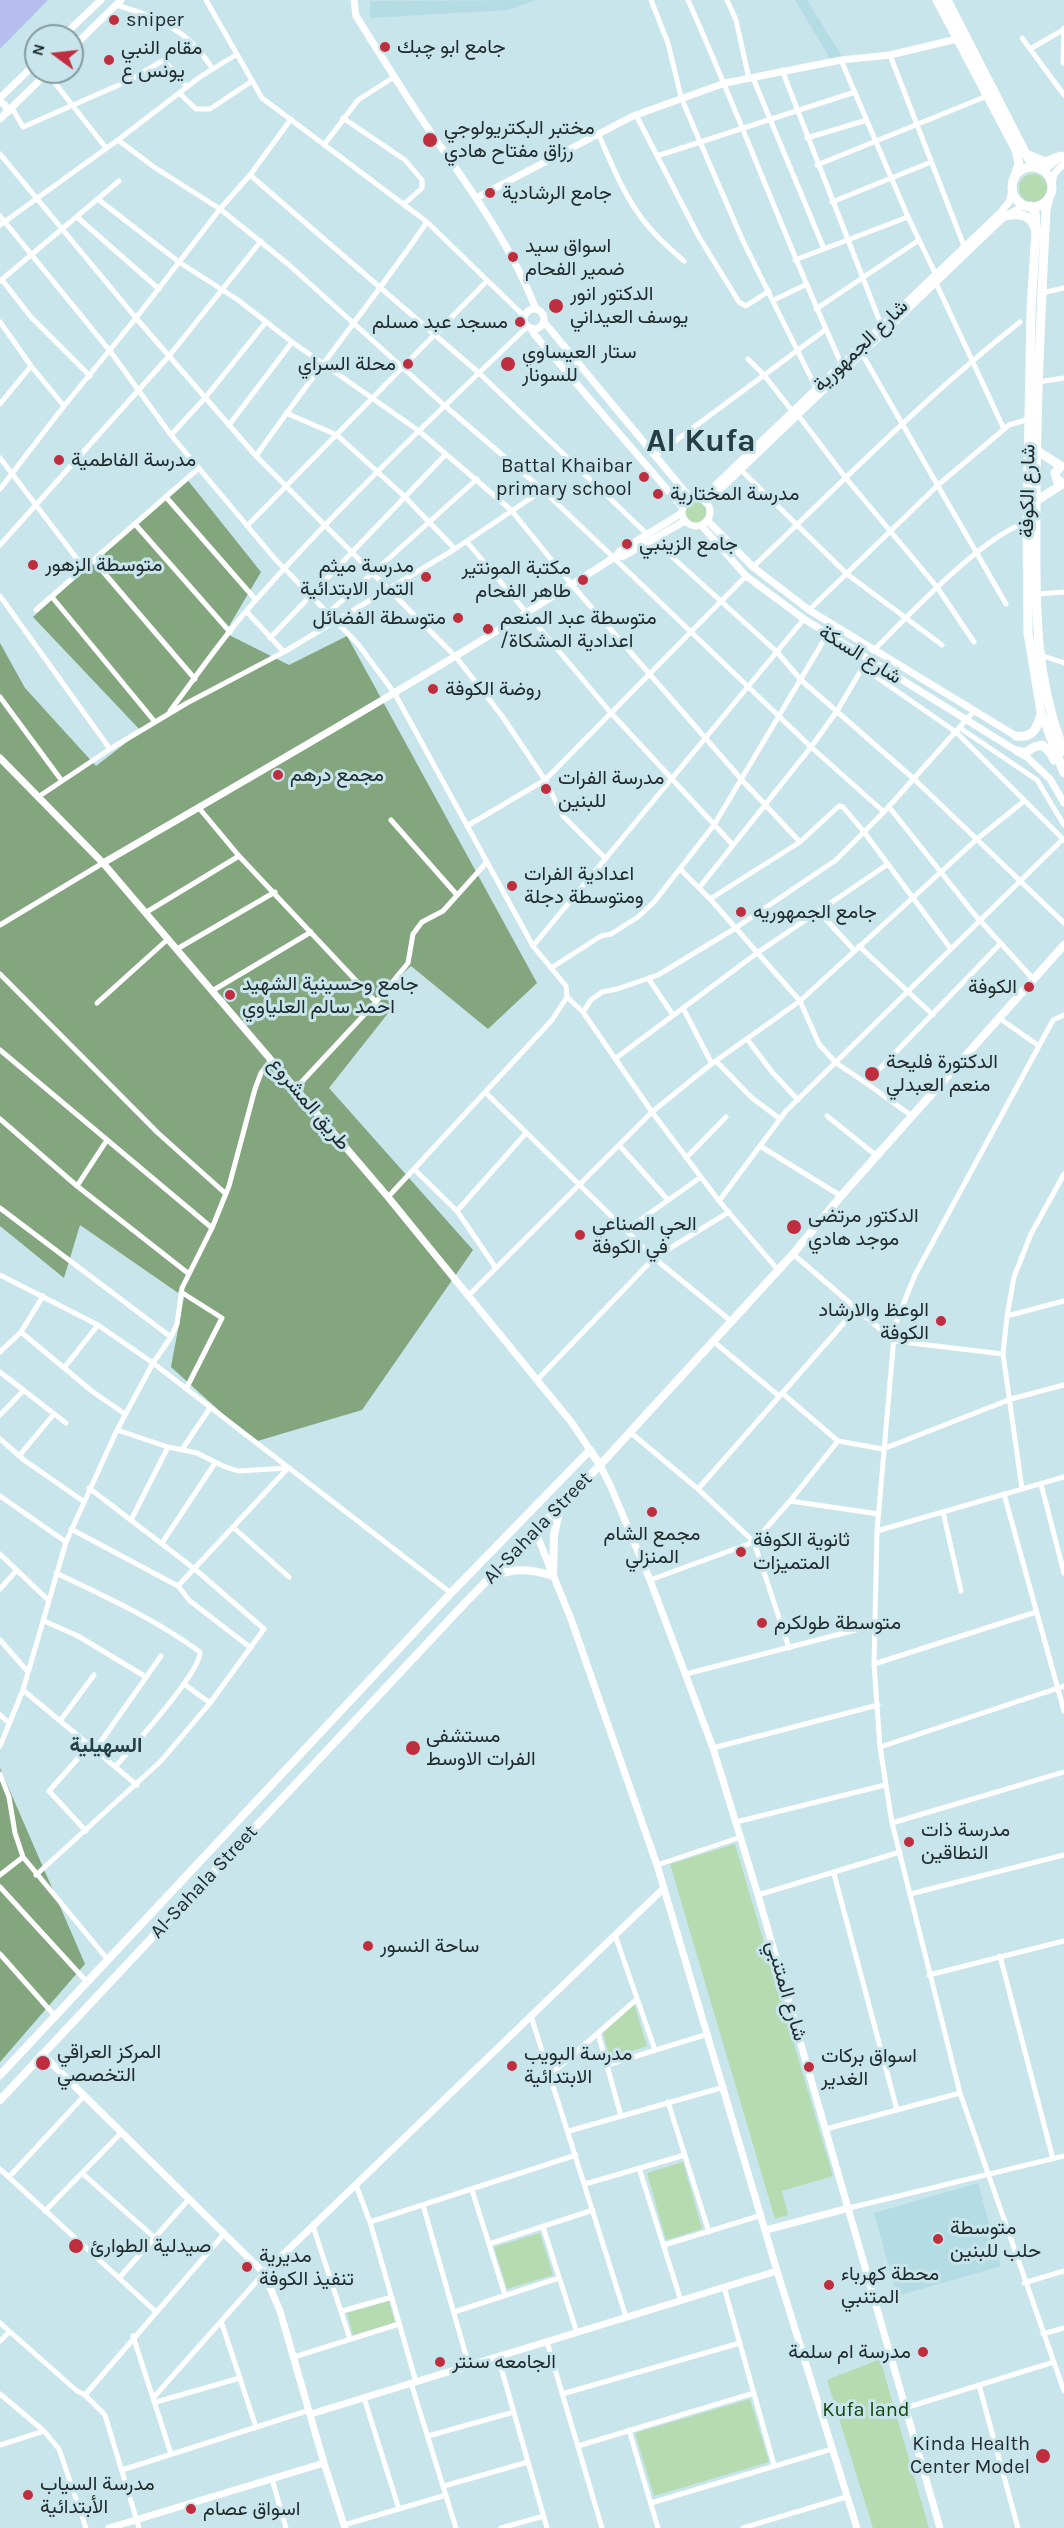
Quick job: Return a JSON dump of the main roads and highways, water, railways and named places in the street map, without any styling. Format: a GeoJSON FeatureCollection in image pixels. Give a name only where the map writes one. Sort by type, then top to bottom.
{"type":"FeatureCollection","features":[{"type":"Feature","properties":{"kind":"main road"},"geometry":{"type":"LineString","coordinates":[[937,0],[1016,150],[1019,164],[1014,183],[1016,198],[1028,206],[1041,204],[1049,197],[1052,184],[1048,175],[1024,151],[949,1]]}},
{"type":"Feature","properties":{"kind":"main road"},"geometry":{"type":"LineString","coordinates":[[1024,151],[1034,159],[1045,162],[1063,158]]}},
{"type":"Feature","properties":{"kind":"main road"},"geometry":{"type":"LineString","coordinates":[[1014,183],[1022,170],[1039,168]]}},
{"type":"Feature","properties":{"kind":"main road","name":"شارع الكوفة"},"geometry":{"type":"LineString","coordinates":[[1049,197],[1046,210],[1038,382],[1036,594],[1039,655],[1044,687],[1064,751]]}},
{"type":"Feature","properties":{"kind":"main road","name":"شارع الكوفة"},"geometry":{"type":"LineString","coordinates":[[1028,206],[1035,212],[1036,229],[1031,310],[1027,523],[1028,633],[1041,711],[1064,775]]}},
{"type":"Feature","properties":{"kind":"main road"},"geometry":{"type":"LineString","coordinates":[[1005,216],[1018,214],[1029,217],[1036,229]]}},
{"type":"Feature","properties":{"kind":"main road"},"geometry":{"type":"LineString","coordinates":[[1036,450],[1063,466],[1055,473],[1058,480],[1064,483]]}},
{"type":"Feature","properties":{"kind":"main road"},"geometry":{"type":"LineString","coordinates":[[1036,501],[1064,483]]}},
{"type":"Feature","properties":{"kind":"main road"},"geometry":{"type":"LineString","coordinates":[[1044,687],[1064,738]]}},
{"type":"Feature","properties":{"kind":"main road"},"geometry":{"type":"LineString","coordinates":[[1016,736],[1024,737],[1032,734],[1038,726],[1041,711]]}},
{"type":"Feature","properties":{"kind":"main road"},"geometry":{"type":"LineString","coordinates":[[1018,751],[1025,753],[1034,747],[1045,747],[1064,775]]}},
{"type":"Feature","properties":{"kind":"main road","name":"Al-Sahala Street"},"geometry":{"type":"LineString","coordinates":[[0,2100],[465,1603],[536,1533],[600,1465],[778,1270],[1064,945]]}},
{"type":"Feature","properties":{"kind":"main road","name":"Al-Sahala Street"},"geometry":{"type":"LineString","coordinates":[[0,2074],[451,1593],[590,1450]]}},
{"type":"Feature","properties":{"kind":"main road","name":"طريق المشروع"},"geometry":{"type":"LineString","coordinates":[[590,1450],[600,1465]]}},
{"type":"Feature","properties":{"kind":"main road"},"geometry":{"type":"LineString","coordinates":[[493,1576],[512,1569],[532,1569],[553,1576],[555,1535],[561,1507]]}},
{"type":"Feature","properties":{"kind":"main road"},"geometry":{"type":"LineString","coordinates":[[243,1816],[256,1827]]}},
{"type":"Feature","properties":{"kind":"water"},"geometry":{"type":"Polygon","coordinates":[[[0,0],[48,0],[24,24],[0,49],[0,0]]]}},
{"type":"Feature","properties":{"kind":"place","name":"sniper"},"geometry":{"type":"Point","coordinates":[114,20]}},
{"type":"Feature","properties":{"kind":"place","name":"جامع ابو چبك"},"geometry":{"type":"Point","coordinates":[385,47]}},
{"type":"Feature","properties":{"kind":"place","name":"مقام النبي يونس ع"},"geometry":{"type":"Point","coordinates":[109,60]}},
{"type":"Feature","properties":{"kind":"place","name":"مختبر البكتريولوجي رزاق مفتاح هادي"},"geometry":{"type":"Point","coordinates":[430,140]}},
{"type":"Feature","properties":{"kind":"place","name":"جامع الرشادية"},"geometry":{"type":"Point","coordinates":[490,193]}},
{"type":"Feature","properties":{"kind":"place","name":"اسواق سيد ضمير الفحام"},"geometry":{"type":"Point","coordinates":[513,257]}},
{"type":"Feature","properties":{"kind":"place","name":"الدكتور انور يوسف العيداني"},"geometry":{"type":"Point","coordinates":[556,306]}},
{"type":"Feature","properties":{"kind":"place","name":"مسجد عبد مسلم"},"geometry":{"type":"Point","coordinates":[520,322]}},
{"type":"Feature","properties":{"kind":"place","name":"محلة السراي"},"geometry":{"type":"Point","coordinates":[408,364]}},
{"type":"Feature","properties":{"kind":"place","name":"ستار العيساوي للسونار"},"geometry":{"type":"Point","coordinates":[508,364]}},
{"type":"Feature","properties":{"kind":"place","name":"مدرسة الفاطمية"},"geometry":{"type":"Point","coordinates":[59,460]}},
{"type":"Feature","properties":{"kind":"place","name":"Battal Khaibar primary school"},"geometry":{"type":"Point","coordinates":[644,477]}},
{"type":"Feature","properties":{"kind":"place","name":"مدرسة المختارية"},"geometry":{"type":"Point","coordinates":[658,494]}},
{"type":"Feature","properties":{"kind":"place","name":"جامع الزينبي"},"geometry":{"type":"Point","coordinates":[627,544]}},
{"type":"Feature","properties":{"kind":"place","name":"متوسطة الزهور"},"geometry":{"type":"Point","coordinates":[33,565]}},
{"type":"Feature","properties":{"kind":"place","name":"مدرسة ميثم التمار الابتدائية"},"geometry":{"type":"Point","coordinates":[426,577]}},
{"type":"Feature","properties":{"kind":"place","name":"مكتبة المونتير طاهر الفحام"},"geometry":{"type":"Point","coordinates":[583,580]}},
{"type":"Feature","properties":{"kind":"place","name":"متوسطة الفضائل"},"geometry":{"type":"Point","coordinates":[458,618]}},
{"type":"Feature","properties":{"kind":"place","name":"متوسطة عبد المنعم /اعدادية المشكاة"},"geometry":{"type":"Point","coordinates":[488,629]}},
{"type":"Feature","properties":{"kind":"place","name":"روضة الكوفة"},"geometry":{"type":"Point","coordinates":[433,689]}},
{"type":"Feature","properties":{"kind":"place","name":"مجمع درهم"},"geometry":{"type":"Point","coordinates":[278,775]}},
{"type":"Feature","properties":{"kind":"place","name":"مدرسة الفرات للبنين"},"geometry":{"type":"Point","coordinates":[546,789]}},
{"type":"Feature","properties":{"kind":"place","name":"اعدادية الفرات ومتوسطة دجلة"},"geometry":{"type":"Point","coordinates":[512,886]}},
{"type":"Feature","properties":{"kind":"place","name":"جامع الجمهوريه"},"geometry":{"type":"Point","coordinates":[741,912]}},
{"type":"Feature","properties":{"kind":"place","name":"الكوفة"},"geometry":{"type":"Point","coordinates":[1029,987]}},
{"type":"Feature","properties":{"kind":"place","name":"جامع وحسينية الشهيد احمد سالم العلياوي"},"geometry":{"type":"Point","coordinates":[230,995]}},
{"type":"Feature","properties":{"kind":"place","name":"الدكتورة فليحة منعم العبدلي"},"geometry":{"type":"Point","coordinates":[872,1074]}},
{"type":"Feature","properties":{"kind":"place","name":"الدكتور مرتضى موجد هادي"},"geometry":{"type":"Point","coordinates":[794,1227]}},
{"type":"Feature","properties":{"kind":"place","name":"الحي الصناعي في الكوفة"},"geometry":{"type":"Point","coordinates":[580,1235]}},
{"type":"Feature","properties":{"kind":"place","name":"الوعظ والارشاد الكوفة"},"geometry":{"type":"Point","coordinates":[941,1321]}},
{"type":"Feature","properties":{"kind":"place","name":"مجمع الشام المنزلي"},"geometry":{"type":"Point","coordinates":[652,1512]}},
{"type":"Feature","properties":{"kind":"place","name":"ثانوية الكوفة المتميزات"},"geometry":{"type":"Point","coordinates":[741,1552]}},
{"type":"Feature","properties":{"kind":"place","name":"متوسطة طولكرم"},"geometry":{"type":"Point","coordinates":[762,1623]}},
{"type":"Feature","properties":{"kind":"place","name":"مستشفى الفرات الاوسط"},"geometry":{"type":"Point","coordinates":[413,1748]}},
{"type":"Feature","properties":{"kind":"place","name":"مدرسة ذات النطاقين"},"geometry":{"type":"Point","coordinates":[909,1842]}},
{"type":"Feature","properties":{"kind":"place","name":"ساحة النسور"},"geometry":{"type":"Point","coordinates":[368,1946]}},
{"type":"Feature","properties":{"kind":"place","name":"المركز العراقي التخصصي"},"geometry":{"type":"Point","coordinates":[43,2063]}},
{"type":"Feature","properties":{"kind":"place","name":"مدرسة البويب الابتدائية"},"geometry":{"type":"Point","coordinates":[512,2066]}},
{"type":"Feature","properties":{"kind":"place","name":"اسواق بركات الغدير"},"geometry":{"type":"Point","coordinates":[809,2067]}},
{"type":"Feature","properties":{"kind":"place","name":"متوسطة حلب للبنين"},"geometry":{"type":"Point","coordinates":[938,2239]}},
{"type":"Feature","properties":{"kind":"place","name":"صيدلية الطوارئ"},"geometry":{"type":"Point","coordinates":[76,2246]}},
{"type":"Feature","properties":{"kind":"place","name":"مديرية تنفيذ الكوفة"},"geometry":{"type":"Point","coordinates":[247,2267]}},
{"type":"Feature","properties":{"kind":"place","name":"محطة كهرباء المتنبي"},"geometry":{"type":"Point","coordinates":[829,2285]}},
{"type":"Feature","properties":{"kind":"place","name":"مدرسة ام سلمة"},"geometry":{"type":"Point","coordinates":[923,2352]}},
{"type":"Feature","properties":{"kind":"place","name":"الجامعه سنتر"},"geometry":{"type":"Point","coordinates":[440,2362]}},
{"type":"Feature","properties":{"kind":"place","name":"Kinda Health Center Model"},"geometry":{"type":"Point","coordinates":[1043,2456]}},
{"type":"Feature","properties":{"kind":"place","name":"مدرسة السياب الأبتدائية"},"geometry":{"type":"Point","coordinates":[28,2495]}},
{"type":"Feature","properties":{"kind":"place","name":"اسواق عصام"},"geometry":{"type":"Point","coordinates":[191,2509]}},
{"type":"Feature","properties":{"kind":"district","name":"Al Kufa"},"geometry":{"type":"Point","coordinates":[701,442]}},
{"type":"Feature","properties":{"kind":"district","name":"السهيلية"},"geometry":{"type":"Point","coordinates":[106,1746]}},
{"type":"Feature","properties":{"kind":"park label","name":"Kufa land"},"geometry":{"type":"Point","coordinates":[866,2410]}}]}
